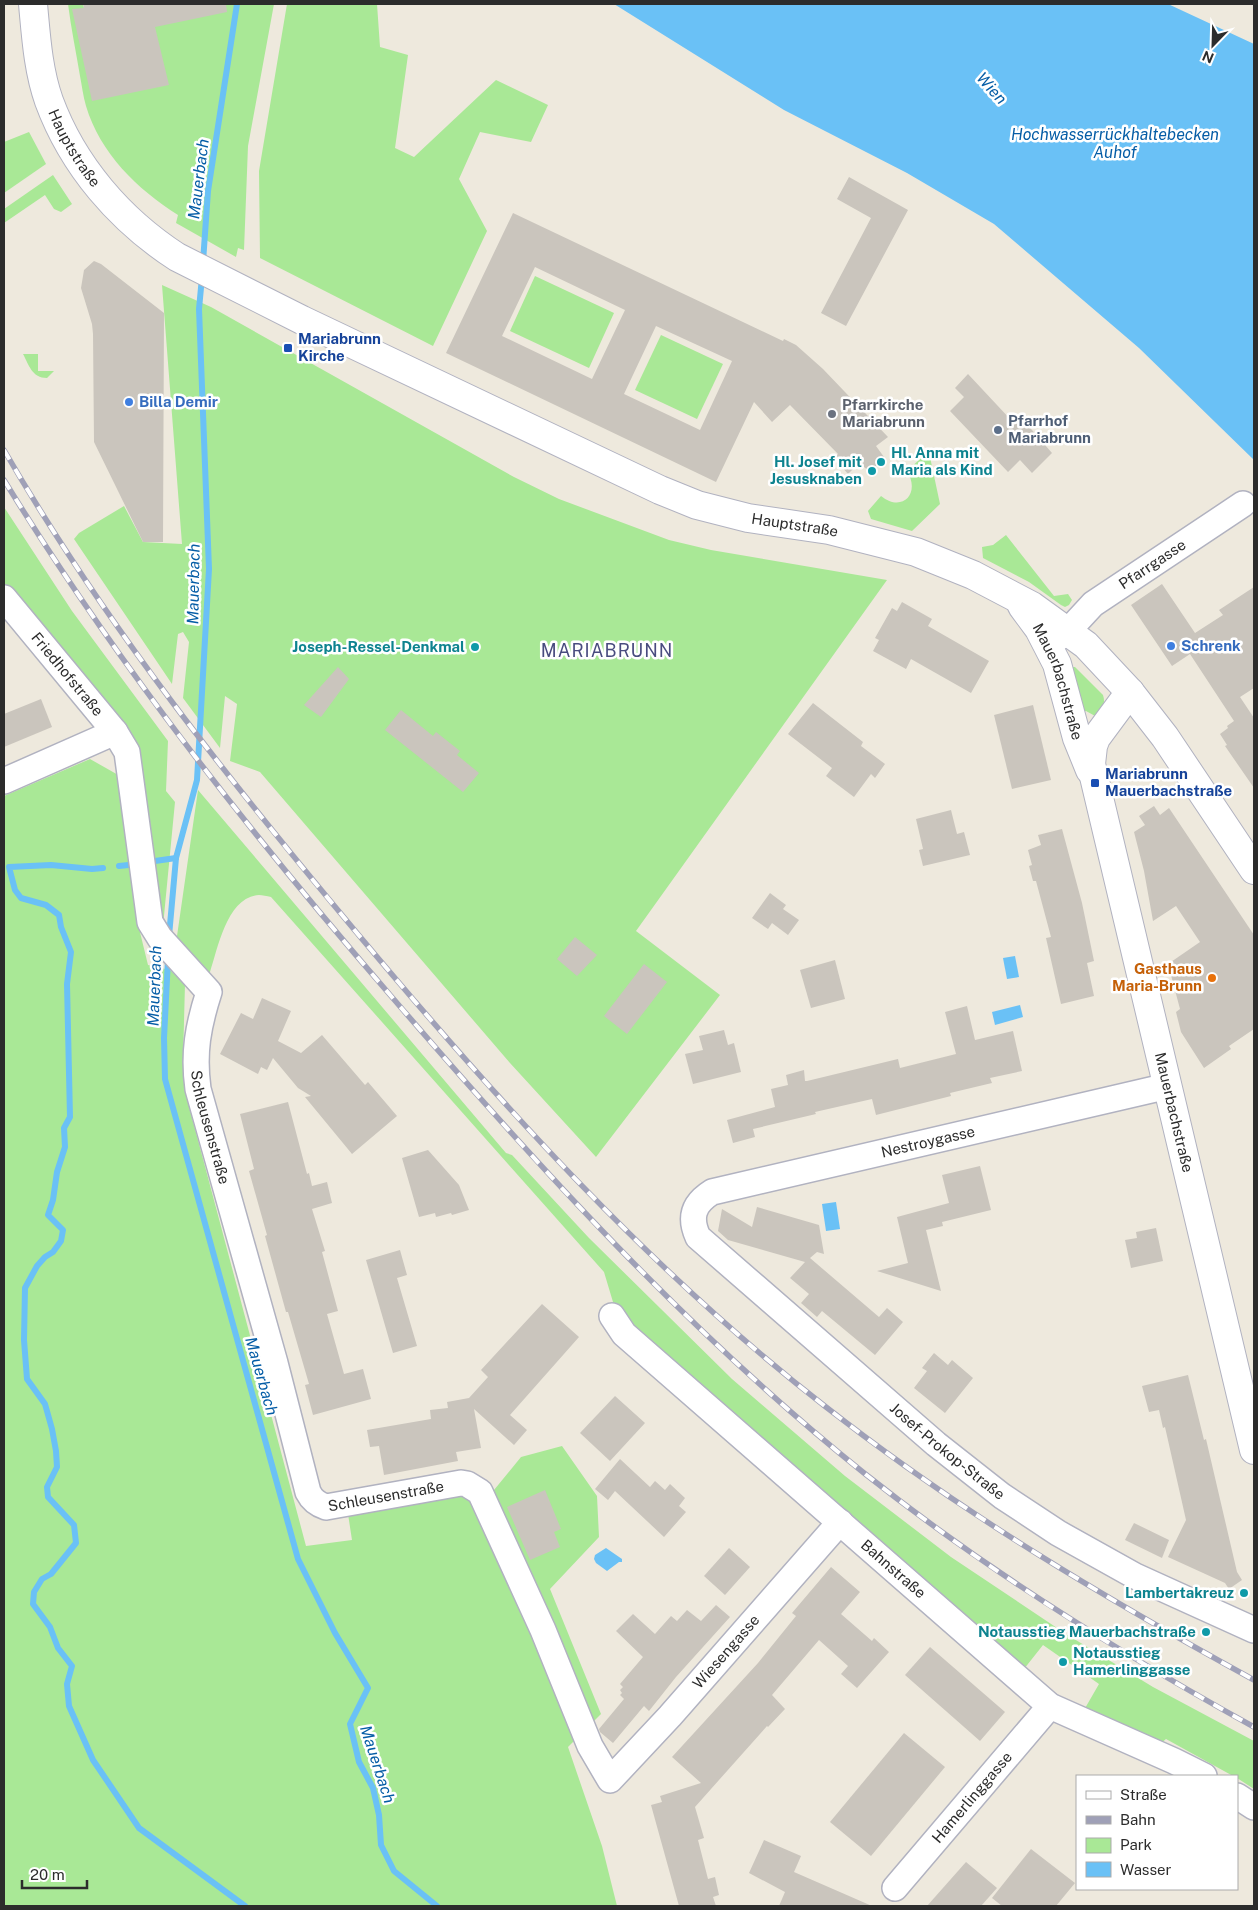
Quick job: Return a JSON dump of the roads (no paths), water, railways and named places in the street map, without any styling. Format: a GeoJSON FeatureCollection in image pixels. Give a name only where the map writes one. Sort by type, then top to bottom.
{"type":"FeatureCollection","features":[{"type":"Feature","properties":{"kind":"main road","name":"Hauptstraße"},"geometry":{"type":"LineString","coordinates":[[33,4],[42,74],[49,100],[68,142],[100,190],[135,225],[177,257],[302,320],[660,490],[697,505],[748,518],[829,530],[916,552],[974,575],[1013,595]]}},
{"type":"Feature","properties":{"kind":"main road","name":"Mauerbachstraße"},"geometry":{"type":"LineString","coordinates":[[1013,595],[1039,629],[1058,638],[1061,676],[1077,738],[1092,775],[1254,1450]]}},
{"type":"Feature","properties":{"kind":"main road"},"geometry":{"type":"LineString","coordinates":[[1058,638],[1105,663],[1130,692],[1165,737],[1254,870]]}},
{"type":"Feature","properties":{"kind":"main road","name":"Mauerbachstraße"},"geometry":{"type":"LineString","coordinates":[[1092,775],[1092,755],[1096,738],[1114,711],[1130,692]]}},
{"type":"Feature","properties":{"kind":"street","name":"Pfarrgasse"},"geometry":{"type":"LineString","coordinates":[[1058,638],[1093,604],[1243,504]]}},
{"type":"Feature","properties":{"kind":"street","name":"Friedhofstraße"},"geometry":{"type":"LineString","coordinates":[[4,598],[121,742]]}},
{"type":"Feature","properties":{"kind":"street"},"geometry":{"type":"LineString","coordinates":[[4,781],[121,742]]}},
{"type":"Feature","properties":{"kind":"street","name":"Schleusenstraße"},"geometry":{"type":"LineString","coordinates":[[121,742],[150,922],[160,938],[209,992],[200,1023],[196,1048],[195,1067],[198,1089],[275,1363],[308,1492],[311,1498],[320,1505],[326,1506],[461,1483],[467,1484],[480,1492],[543,1630],[590,1746],[610,1780]]}},
{"type":"Feature","properties":{"kind":"street","name":"Nestroygasse"},"geometry":{"type":"LineString","coordinates":[[695,1209],[701,1199],[712,1192],[1168,1086]]}},
{"type":"Feature","properties":{"kind":"street","name":"Josef-Prokop-Straße"},"geometry":{"type":"LineString","coordinates":[[695,1209],[693,1225],[698,1237],[936,1444],[1002,1496],[1058,1533],[1135,1576],[1254,1630]]}},
{"type":"Feature","properties":{"kind":"street","name":"Bahnstraße"},"geometry":{"type":"LineString","coordinates":[[612,1316],[624,1334],[1050,1706],[1202,1775]]}},
{"type":"Feature","properties":{"kind":"street","name":"Wiesengasse"},"geometry":{"type":"LineString","coordinates":[[610,1780],[670,1716],[840,1522]]}},
{"type":"Feature","properties":{"kind":"street","name":"Hamerlinggasse"},"geometry":{"type":"LineString","coordinates":[[895,1888],[1050,1706]]}},
{"type":"Feature","properties":{"kind":"street"},"geometry":{"type":"LineString","coordinates":[[1238,1797],[1254,1807]]}},
{"type":"Feature","properties":{"kind":"water","name":"Hochwasserrückhaltebecken Auhof"},"geometry":{"type":"Polygon","coordinates":[[[614,4],[1168,4],[1254,44],[1254,460],[1139,348],[994,224],[907,173],[784,110],[614,4]]]}},
{"type":"Feature","properties":{"kind":"water"},"geometry":{"type":"Polygon","coordinates":[[[1015,956],[1019,977],[1007,979],[1003,958],[1015,956]]]}},
{"type":"Feature","properties":{"kind":"water"},"geometry":{"type":"Polygon","coordinates":[[[1020,1005],[1023,1017],[995,1025],[992,1012],[1020,1005]]]}},
{"type":"Feature","properties":{"kind":"water"},"geometry":{"type":"Polygon","coordinates":[[[836,1202],[840,1229],[826,1231],[822,1204],[836,1202]]]}},
{"type":"Feature","properties":{"kind":"water"},"geometry":{"type":"Polygon","coordinates":[[[606,1548],[622,1559],[622,1562],[619,1562],[607,1571],[596,1563],[594,1559],[595,1555],[606,1548]]]}},
{"type":"Feature","properties":{"kind":"waterway","name":"Mauerbach"},"geometry":{"type":"LineString","coordinates":[[203,262],[208,191],[237,4]]}},
{"type":"Feature","properties":{"kind":"waterway","name":"Mauerbach"},"geometry":{"type":"LineString","coordinates":[[169,936],[176,858],[197,780],[209,569],[199,309],[202,277]]}},
{"type":"Feature","properties":{"kind":"waterway"},"geometry":{"type":"LineString","coordinates":[[148,862],[176,858]]}},
{"type":"Feature","properties":{"kind":"waterway"},"geometry":{"type":"LineString","coordinates":[[119,866],[138,864]]}},
{"type":"Feature","properties":{"kind":"waterway"},"geometry":{"type":"LineString","coordinates":[[103,868],[92,869],[51,865],[9,867],[15,890],[21,898],[46,905],[59,915],[61,927],[71,952],[67,984],[70,1117],[64,1128],[65,1147],[57,1172],[53,1200],[48,1215],[63,1230],[61,1241],[53,1252],[45,1257],[37,1266],[25,1288],[24,1340],[27,1379],[45,1404],[56,1451],[57,1467],[47,1487],[48,1497],[74,1525],[76,1543],[51,1574],[42,1579],[34,1592],[33,1604],[50,1627],[58,1648],[72,1666],[67,1684],[69,1706],[93,1760],[139,1828],[245,1906]]}},
{"type":"Feature","properties":{"kind":"waterway","name":"Mauerbach"},"geometry":{"type":"LineString","coordinates":[[168,959],[164,1038],[165,1079],[298,1559],[335,1633],[368,1688],[350,1724],[359,1762],[373,1788],[379,1815],[381,1845],[394,1871],[437,1906]]}},
{"type":"Feature","properties":{"kind":"railway"},"geometry":{"type":"LineString","coordinates":[[4,450],[43,515],[127,641],[265,822],[415,1002],[470,1064],[525,1125],[640,1244],[700,1301],[762,1355],[877,1446],[1034,1552],[1143,1618],[1254,1680]]}},
{"type":"Feature","properties":{"kind":"railway"},"geometry":{"type":"LineString","coordinates":[[4,480],[92,615],[236,810],[339,935],[446,1060],[559,1185],[676,1305],[799,1419],[910,1509],[1054,1608],[1203,1699],[1254,1727]]}},
{"type":"Feature","properties":{"kind":"place","name":"Mariabrunn Kirche"},"geometry":{"type":"Point","coordinates":[288,348]}},
{"type":"Feature","properties":{"kind":"place","name":"Billa Demir"},"geometry":{"type":"Point","coordinates":[129,402]}},
{"type":"Feature","properties":{"kind":"place","name":"Pfarrkirche Mariabrunn"},"geometry":{"type":"Point","coordinates":[832,414]}},
{"type":"Feature","properties":{"kind":"place","name":"Pfarrhof Mariabrunn"},"geometry":{"type":"Point","coordinates":[998,430]}},
{"type":"Feature","properties":{"kind":"place","name":"Hl. Anna mit Maria als Kind"},"geometry":{"type":"Point","coordinates":[881,462]}},
{"type":"Feature","properties":{"kind":"place","name":"Hl. Josef mit Jesusknaben"},"geometry":{"type":"Point","coordinates":[872,471]}},
{"type":"Feature","properties":{"kind":"place","name":"Schrenk"},"geometry":{"type":"Point","coordinates":[1171,646]}},
{"type":"Feature","properties":{"kind":"place","name":"Joseph-Ressel-Denkmal"},"geometry":{"type":"Point","coordinates":[475,647]}},
{"type":"Feature","properties":{"kind":"place","name":"Mariabrunn Mauerbachstraße"},"geometry":{"type":"Point","coordinates":[1095,783]}},
{"type":"Feature","properties":{"kind":"place","name":"Gasthaus Maria-Brunn"},"geometry":{"type":"Point","coordinates":[1212,978]}},
{"type":"Feature","properties":{"kind":"place","name":"Lambertakreuz"},"geometry":{"type":"Point","coordinates":[1244,1593]}},
{"type":"Feature","properties":{"kind":"place","name":"Notausstieg Mauerbachstraße"},"geometry":{"type":"Point","coordinates":[1206,1632]}},
{"type":"Feature","properties":{"kind":"place","name":"Notausstieg Hamerlinggasse"},"geometry":{"type":"Point","coordinates":[1063,1662]}},
{"type":"Feature","properties":{"kind":"district","name":"MARIABRUNN"},"geometry":{"type":"Point","coordinates":[607,651]}},
{"type":"Feature","properties":{"kind":"water label","name":"Wien"},"geometry":{"type":"Point","coordinates":[992,88]}}]}
